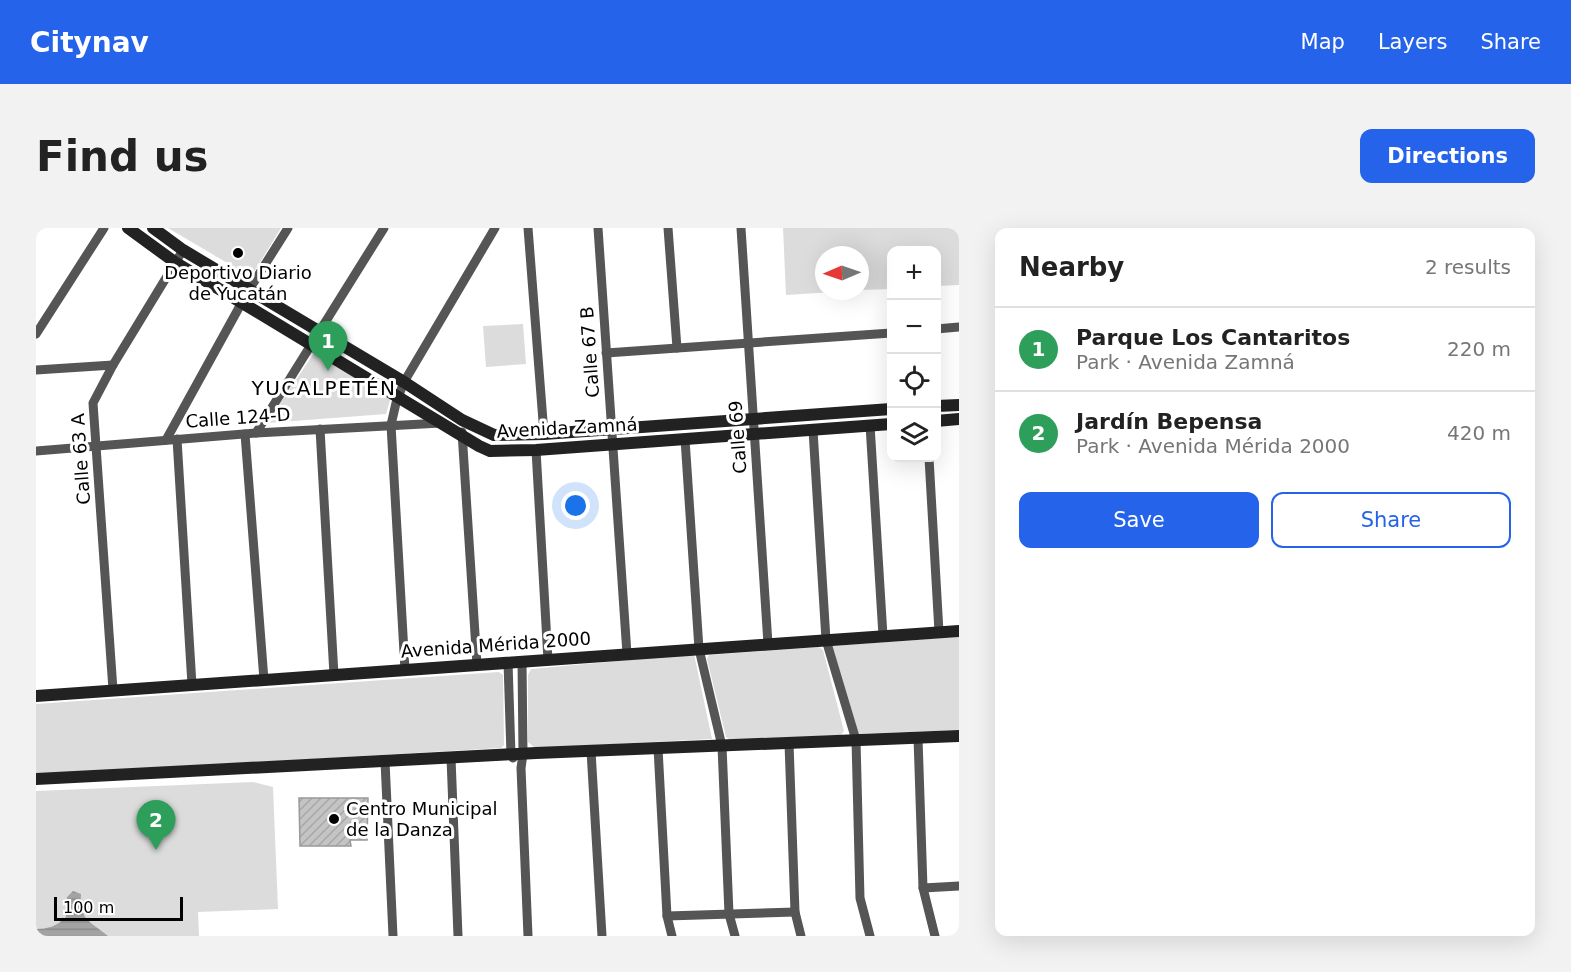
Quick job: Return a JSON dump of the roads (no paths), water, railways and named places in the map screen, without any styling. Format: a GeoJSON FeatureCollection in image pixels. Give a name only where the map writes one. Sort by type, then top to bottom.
{"type":"FeatureCollection","features":[{"type":"Feature","properties":{"kind":"main road","name":"Avenida Zamná"},"geometry":{"type":"LineString","coordinates":[[153,228],[183,250],[404,382],[462,420],[494,435],[611,430],[887,409]]}},
{"type":"Feature","properties":{"kind":"main road","name":"Avenida Zamná"},"geometry":{"type":"LineString","coordinates":[[130,229],[176,263],[241,304],[490,451],[536,450],[887,424]]}},
{"type":"Feature","properties":{"kind":"main road"},"geometry":{"type":"LineString","coordinates":[[941,406],[959,405]]}},
{"type":"Feature","properties":{"kind":"main road"},"geometry":{"type":"LineString","coordinates":[[941,421],[959,419]]}},
{"type":"Feature","properties":{"kind":"main road","name":"Avenida Mérida 2000"},"geometry":{"type":"LineString","coordinates":[[36,696],[959,631]]}},
{"type":"Feature","properties":{"kind":"main road"},"geometry":{"type":"LineString","coordinates":[[36,779],[517,754],[959,736]]}},
{"type":"Feature","properties":{"kind":"street"},"geometry":{"type":"LineString","coordinates":[[36,334],[104,228]]}},
{"type":"Feature","properties":{"kind":"street"},"geometry":{"type":"LineString","coordinates":[[249,290],[288,228]]}},
{"type":"Feature","properties":{"kind":"street"},"geometry":{"type":"LineString","coordinates":[[256,433],[384,228]]}},
{"type":"Feature","properties":{"kind":"street"},"geometry":{"type":"LineString","coordinates":[[405,670],[391,425],[404,382],[495,228]]}},
{"type":"Feature","properties":{"kind":"street"},"geometry":{"type":"LineString","coordinates":[[528,228],[544,434]]}},
{"type":"Feature","properties":{"kind":"street","name":"Calle 67 B"},"geometry":{"type":"LineString","coordinates":[[598,228],[627,654]]}},
{"type":"Feature","properties":{"kind":"street"},"geometry":{"type":"LineString","coordinates":[[668,228],[677,348]]}},
{"type":"Feature","properties":{"kind":"street","name":"Calle 69"},"geometry":{"type":"LineString","coordinates":[[741,228],[768,644]]}},
{"type":"Feature","properties":{"kind":"street","name":"Calle 63 A"},"geometry":{"type":"LineString","coordinates":[[112,690],[93,403],[113,365],[183,250]]}},
{"type":"Feature","properties":{"kind":"street"},"geometry":{"type":"LineString","coordinates":[[166,440],[241,304]]}},
{"type":"Feature","properties":{"kind":"street"},"geometry":{"type":"LineString","coordinates":[[941,329],[959,327]]}},
{"type":"Feature","properties":{"kind":"street"},"geometry":{"type":"LineString","coordinates":[[606,353],[887,333]]}},
{"type":"Feature","properties":{"kind":"street"},"geometry":{"type":"LineString","coordinates":[[36,370],[113,365]]}},
{"type":"Feature","properties":{"kind":"street"},"geometry":{"type":"LineString","coordinates":[[462,420],[477,665]]}},
{"type":"Feature","properties":{"kind":"street","name":"Calle 124-D"},"geometry":{"type":"LineString","coordinates":[[36,451],[256,433],[442,423]]}},
{"type":"Feature","properties":{"kind":"street"},"geometry":{"type":"LineString","coordinates":[[870,425],[883,636]]}},
{"type":"Feature","properties":{"kind":"street"},"geometry":{"type":"LineString","coordinates":[[320,429],[334,675]]}},
{"type":"Feature","properties":{"kind":"street"},"geometry":{"type":"LineString","coordinates":[[813,430],[826,640],[856,740],[860,898],[870,936]]}},
{"type":"Feature","properties":{"kind":"street"},"geometry":{"type":"LineString","coordinates":[[245,434],[264,680]]}},
{"type":"Feature","properties":{"kind":"street"},"geometry":{"type":"LineString","coordinates":[[177,439],[192,685]]}},
{"type":"Feature","properties":{"kind":"street"},"geometry":{"type":"LineString","coordinates":[[685,439],[699,649],[722,746],[729,914],[735,936]]}},
{"type":"Feature","properties":{"kind":"street"},"geometry":{"type":"LineString","coordinates":[[536,450],[548,660]]}},
{"type":"Feature","properties":{"kind":"street"},"geometry":{"type":"LineString","coordinates":[[929,462],[939,632]]}},
{"type":"Feature","properties":{"kind":"street"},"geometry":{"type":"LineString","coordinates":[[508,662],[517,754],[521,768],[528,936]]}},
{"type":"Feature","properties":{"kind":"street"},"geometry":{"type":"LineString","coordinates":[[517,754],[522,662]]}},
{"type":"Feature","properties":{"kind":"street"},"geometry":{"type":"LineString","coordinates":[[918,738],[923,888],[935,936]]}},
{"type":"Feature","properties":{"kind":"street"},"geometry":{"type":"LineString","coordinates":[[789,743],[795,912],[801,936]]}},
{"type":"Feature","properties":{"kind":"street"},"geometry":{"type":"LineString","coordinates":[[658,748],[667,916],[672,936]]}},
{"type":"Feature","properties":{"kind":"street"},"geometry":{"type":"LineString","coordinates":[[591,751],[602,936]]}},
{"type":"Feature","properties":{"kind":"street"},"geometry":{"type":"LineString","coordinates":[[451,758],[458,936]]}},
{"type":"Feature","properties":{"kind":"street"},"geometry":{"type":"LineString","coordinates":[[385,761],[393,936]]}},
{"type":"Feature","properties":{"kind":"street"},"geometry":{"type":"LineString","coordinates":[[923,888],[959,886]]}},
{"type":"Feature","properties":{"kind":"street"},"geometry":{"type":"LineString","coordinates":[[667,916],[795,912]]}},
{"type":"Feature","properties":{"kind":"place","name":"Deportivo Diario de Yucatán"},"geometry":{"type":"Point","coordinates":[238,253]}},
{"type":"Feature","properties":{"kind":"place","name":"Parque Los Cantaritos"},"geometry":{"type":"Point","coordinates":[328,371]}},
{"type":"Feature","properties":{"kind":"place","name":"Centro Municipal de la Danza"},"geometry":{"type":"Point","coordinates":[334,819]}},
{"type":"Feature","properties":{"kind":"place","name":"Jardín Bepensa"},"geometry":{"type":"Point","coordinates":[156,850]}},
{"type":"Feature","properties":{"kind":"district","name":"YUCALPETÉN"},"geometry":{"type":"Point","coordinates":[324,388]}}]}
